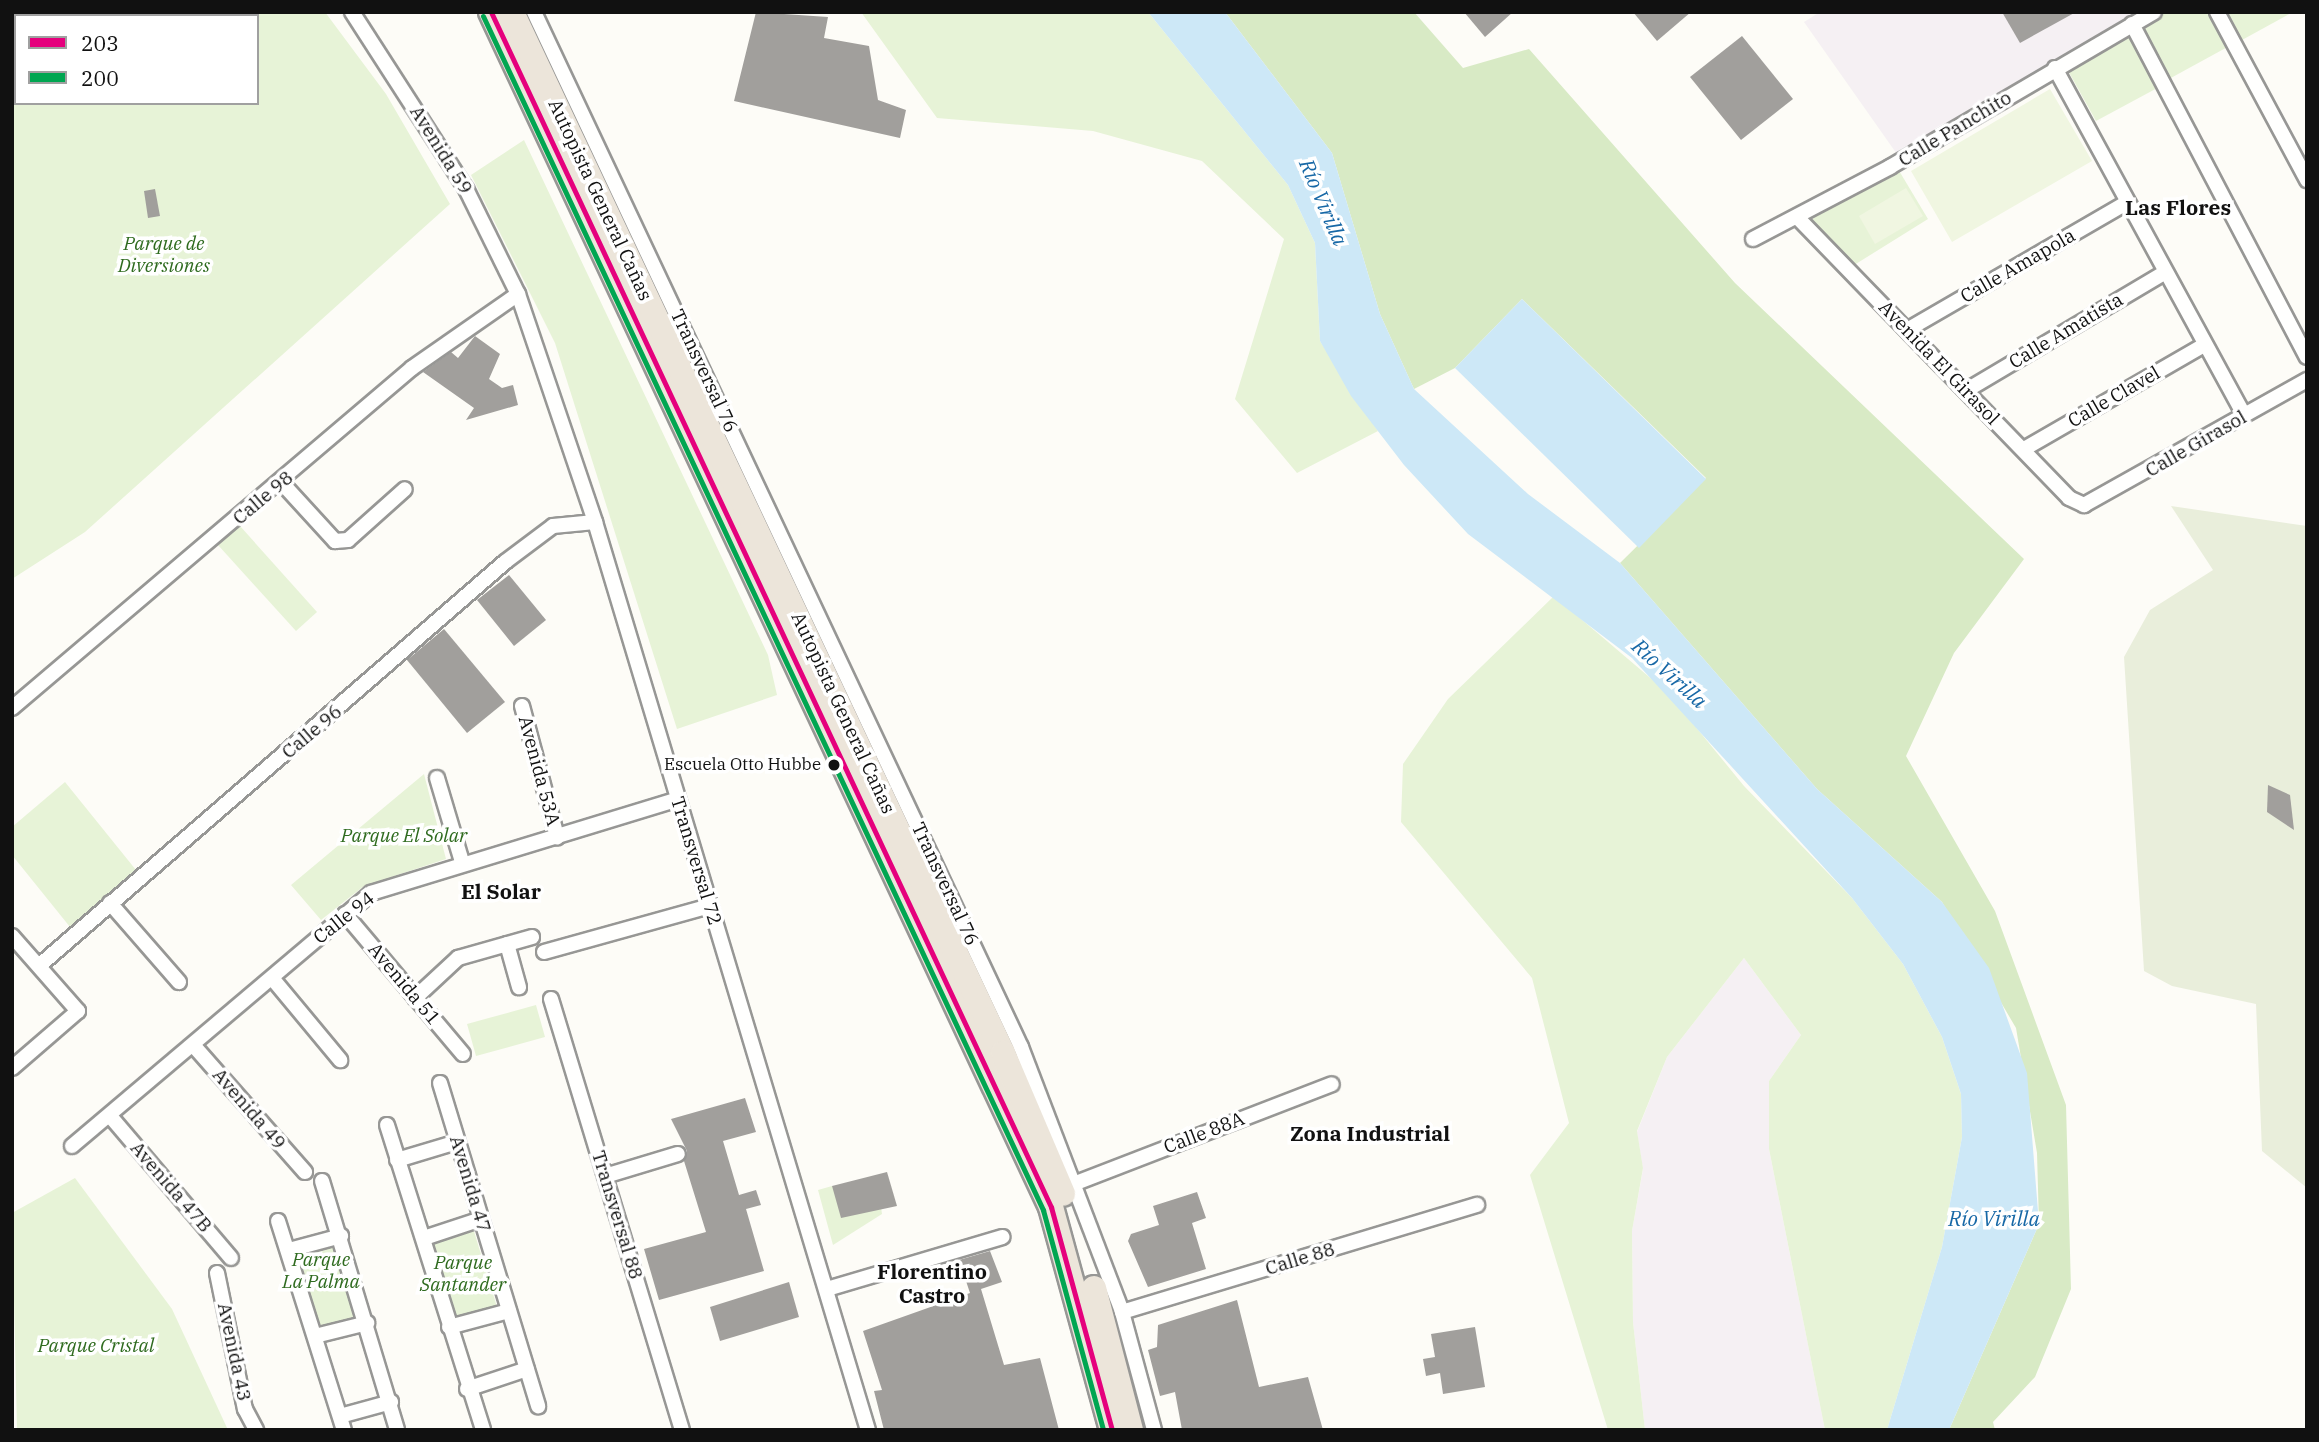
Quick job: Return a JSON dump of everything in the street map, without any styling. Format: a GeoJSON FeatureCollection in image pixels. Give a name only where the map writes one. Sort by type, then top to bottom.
{"type":"FeatureCollection","features":[{"type":"Feature","properties":{"kind":"highway","name":"Autopista General Cañas"},"geometry":{"type":"LineString","coordinates":[[491,12],[1051,1207],[1112,1430]]}},
{"type":"Feature","properties":{"kind":"highway","name":"Autopista General Cañas"},"geometry":{"type":"LineString","coordinates":[[512,12],[1003,1053],[1066,1202],[1131,1430]]}},
{"type":"Feature","properties":{"kind":"street","name":"Avenida 59"},"geometry":{"type":"LineString","coordinates":[[352,12],[466,189],[518,295]]}},
{"type":"Feature","properties":{"kind":"street","name":"Transversal 76"},"geometry":{"type":"LineString","coordinates":[[534,12],[1015,1035],[1076,1183],[1122,1312],[1154,1430]]}},
{"type":"Feature","properties":{"kind":"street","name":"Calle Panchito"},"geometry":{"type":"LineString","coordinates":[[1753,239],[1797,217],[2154,12]]}},
{"type":"Feature","properties":{"kind":"street"},"geometry":{"type":"LineString","coordinates":[[2217,12],[2307,180]]}},
{"type":"Feature","properties":{"kind":"street"},"geometry":{"type":"LineString","coordinates":[[2132,24],[2307,357]]}},
{"type":"Feature","properties":{"kind":"street"},"geometry":{"type":"LineString","coordinates":[[2055,68],[2244,415]]}},
{"type":"Feature","properties":{"kind":"street","name":"Calle Amapola"},"geometry":{"type":"LineString","coordinates":[[1907,330],[2128,202]]}},
{"type":"Feature","properties":{"kind":"street","name":"Avenida El Girasol"},"geometry":{"type":"LineString","coordinates":[[1797,217],[2069,498],[2084,505]]}},
{"type":"Feature","properties":{"kind":"street","name":"Calle Amatista"},"geometry":{"type":"LineString","coordinates":[[1967,390],[2166,272]]}},
{"type":"Feature","properties":{"kind":"street","name":"Calle 98"},"geometry":{"type":"LineString","coordinates":[[12,708],[282,483],[412,368],[518,295]]}},
{"type":"Feature","properties":{"kind":"street","name":"Transversal 72"},"geometry":{"type":"LineString","coordinates":[[518,295],[595,522],[676,800],[868,1430]]}},
{"type":"Feature","properties":{"kind":"street","name":"Calle Clavel"},"geometry":{"type":"LineString","coordinates":[[2024,449],[2204,345]]}},
{"type":"Feature","properties":{"kind":"street","name":"Calle Girasol"},"geometry":{"type":"LineString","coordinates":[[2084,505],[2307,380]]}},
{"type":"Feature","properties":{"kind":"street"},"geometry":{"type":"LineString","coordinates":[[282,483],[335,541],[348,540],[405,489]]}},
{"type":"Feature","properties":{"kind":"street","name":"Calle 96"},"geometry":{"type":"LineString","coordinates":[[40,965],[505,562],[553,526],[595,522]]}},
{"type":"Feature","properties":{"kind":"street","name":"Avenida 53A"},"geometry":{"type":"LineString","coordinates":[[522,706],[557,837]]}},
{"type":"Feature","properties":{"kind":"street"},"geometry":{"type":"LineString","coordinates":[[437,778],[462,862]]}},
{"type":"Feature","properties":{"kind":"street","name":"Calle 94"},"geometry":{"type":"LineString","coordinates":[[72,1146],[111,1117],[371,893],[462,862],[557,837],[676,800]]}},
{"type":"Feature","properties":{"kind":"street"},"geometry":{"type":"LineString","coordinates":[[110,903],[179,982]]}},
{"type":"Feature","properties":{"kind":"street"},"geometry":{"type":"LineString","coordinates":[[544,951],[710,906]]}},
{"type":"Feature","properties":{"kind":"street","name":"Avenida 51"},"geometry":{"type":"LineString","coordinates":[[345,914],[463,1054]]}},
{"type":"Feature","properties":{"kind":"street"},"geometry":{"type":"LineString","coordinates":[[12,936],[78,1011],[12,1068]]}},
{"type":"Feature","properties":{"kind":"street"},"geometry":{"type":"LineString","coordinates":[[415,998],[458,958],[531,937]]}},
{"type":"Feature","properties":{"kind":"street"},"geometry":{"type":"LineString","coordinates":[[508,944],[519,987]]}},
{"type":"Feature","properties":{"kind":"street"},"geometry":{"type":"LineString","coordinates":[[272,978],[340,1060]]}},
{"type":"Feature","properties":{"kind":"street","name":"Transversal 88"},"geometry":{"type":"LineString","coordinates":[[551,999],[682,1430]]}},
{"type":"Feature","properties":{"kind":"street","name":"Avenida 49"},"geometry":{"type":"LineString","coordinates":[[194,1046],[305,1172]]}},
{"type":"Feature","properties":{"kind":"street","name":"Avenida 47"},"geometry":{"type":"LineString","coordinates":[[440,1083],[538,1406]]}},
{"type":"Feature","properties":{"kind":"street","name":"Calle 88A"},"geometry":{"type":"LineString","coordinates":[[1076,1183],[1332,1084]]}},
{"type":"Feature","properties":{"kind":"street","name":"Avenida 47B"},"geometry":{"type":"LineString","coordinates":[[111,1117],[231,1258]]}},
{"type":"Feature","properties":{"kind":"street"},"geometry":{"type":"LineString","coordinates":[[387,1125],[424,1238],[467,1388],[483,1430]]}},
{"type":"Feature","properties":{"kind":"street"},"geometry":{"type":"LineString","coordinates":[[397,1160],[457,1142]]}},
{"type":"Feature","properties":{"kind":"street"},"geometry":{"type":"LineString","coordinates":[[605,1176],[678,1154]]}},
{"type":"Feature","properties":{"kind":"street"},"geometry":{"type":"LineString","coordinates":[[322,1181],[341,1236],[397,1430]]}},
{"type":"Feature","properties":{"kind":"street","name":"Calle 88"},"geometry":{"type":"LineString","coordinates":[[1122,1312],[1477,1205]]}},
{"type":"Feature","properties":{"kind":"street"},"geometry":{"type":"LineString","coordinates":[[424,1238],[481,1219]]}},
{"type":"Feature","properties":{"kind":"street"},"geometry":{"type":"LineString","coordinates":[[278,1221],[342,1423],[391,1402]]}},
{"type":"Feature","properties":{"kind":"street"},"geometry":{"type":"LineString","coordinates":[[289,1250],[341,1236]]}},
{"type":"Feature","properties":{"kind":"street"},"geometry":{"type":"LineString","coordinates":[[827,1290],[1002,1237]]}},
{"type":"Feature","properties":{"kind":"street","name":"Avenida 43"},"geometry":{"type":"LineString","coordinates":[[217,1273],[246,1409],[256,1430]]}},
{"type":"Feature","properties":{"kind":"street"},"geometry":{"type":"LineString","coordinates":[[449,1326],[509,1311]]}},
{"type":"Feature","properties":{"kind":"street"},"geometry":{"type":"LineString","coordinates":[[315,1336],[367,1323]]}},
{"type":"Feature","properties":{"kind":"street"},"geometry":{"type":"LineString","coordinates":[[467,1388],[527,1369]]}},
{"type":"Feature","properties":{"kind":"shaded area"},"geometry":{"type":"Polygon","coordinates":[[[1820,12],[2138,12],[1899,157],[1804,22],[1820,12]]]}},
{"type":"Feature","properties":{"kind":"shaded area"},"geometry":{"type":"Polygon","coordinates":[[[1744,958],[1801,1035],[1769,1081],[1769,1149],[1825,1430],[1645,1430],[1633,1322],[1632,1231],[1643,1169],[1637,1132],[1667,1057],[1744,958]]]}},
{"type":"Feature","properties":{"kind":"green space","name":"Parque de Diversiones"},"geometry":{"type":"Polygon","coordinates":[[[12,12],[325,12],[386,94],[450,204],[85,532],[12,579],[12,12]]]}},
{"type":"Feature","properties":{"kind":"green space"},"geometry":{"type":"Polygon","coordinates":[[[861,12],[1148,12],[1288,185],[1315,243],[1320,341],[1378,431],[1297,473],[1235,399],[1284,239],[1202,161],[1093,131],[937,118],[861,12]]]}},
{"type":"Feature","properties":{"kind":"green space"},"geometry":{"type":"Polygon","coordinates":[[[1225,12],[1414,12],[1463,68],[1529,49],[1735,283],[2024,559],[1954,653],[1906,756],[1995,911],[2066,1105],[2071,1289],[2035,1377],[1993,1422],[1995,1430],[1949,1430],[2039,1224],[2037,1153],[2016,1028],[1942,902],[1817,789],[1620,563],[1706,478],[1522,299],[1455,368],[1414,389],[1380,314],[1332,153],[1225,12]]]}},
{"type":"Feature","properties":{"kind":"green space"},"geometry":{"type":"Polygon","coordinates":[[[2161,12],[2216,12],[2233,44],[2169,79],[2139,24],[2161,12]]]}},
{"type":"Feature","properties":{"kind":"green space"},"geometry":{"type":"Polygon","coordinates":[[[2226,12],[2293,12],[2242,40],[2226,12]]]}},
{"type":"Feature","properties":{"kind":"green space"},"geometry":{"type":"Polygon","coordinates":[[[2131,32],[2161,86],[2096,121],[2066,67],[2131,32]]]}},
{"type":"Feature","properties":{"kind":"green space"},"geometry":{"type":"Polygon","coordinates":[[[2050,89],[2092,161],[1952,242],[1911,171],[2050,89]]]}},
{"type":"Feature","properties":{"kind":"green space"},"geometry":{"type":"Polygon","coordinates":[[[524,140],[768,655],[777,695],[677,729],[555,343],[471,175],[524,140]]]}},
{"type":"Feature","properties":{"kind":"green space"},"geometry":{"type":"Polygon","coordinates":[[[1898,169],[1928,219],[1851,267],[1812,223],[1814,216],[1898,169]]]}},
{"type":"Feature","properties":{"kind":"green space"},"geometry":{"type":"Polygon","coordinates":[[[1906,188],[1923,216],[1875,244],[1859,216],[1906,188]]]}},
{"type":"Feature","properties":{"kind":"green space"},"geometry":{"type":"Polygon","coordinates":[[[2171,506],[2307,526],[2307,1188],[2262,1151],[2256,1004],[2172,986],[2144,971],[2124,657],[2150,610],[2213,570],[2171,506]]]}},
{"type":"Feature","properties":{"kind":"green space"},"geometry":{"type":"Polygon","coordinates":[[[240,526],[317,612],[296,631],[218,545],[240,526]]]}},
{"type":"Feature","properties":{"kind":"green space"},"geometry":{"type":"Polygon","coordinates":[[[1554,596],[1668,693],[1744,786],[1852,898],[1903,964],[1942,1037],[1961,1094],[1962,1137],[1942,1247],[1887,1430],[1825,1430],[1769,1149],[1769,1081],[1801,1035],[1744,958],[1667,1057],[1637,1131],[1643,1168],[1632,1231],[1633,1322],[1645,1430],[1608,1430],[1530,1175],[1569,1123],[1532,978],[1401,822],[1403,764],[1448,699],[1554,596]]]}},
{"type":"Feature","properties":{"kind":"green space","name":"Parque El Solar"},"geometry":{"type":"Polygon","coordinates":[[[424,774],[446,859],[364,886],[321,920],[291,885],[424,774]]]}},
{"type":"Feature","properties":{"kind":"green space"},"geometry":{"type":"Polygon","coordinates":[[[65,782],[136,870],[70,927],[12,855],[12,827],[65,782]]]}},
{"type":"Feature","properties":{"kind":"green space"},"geometry":{"type":"Polygon","coordinates":[[[536,1005],[545,1037],[476,1056],[467,1024],[536,1005]]]}},
{"type":"Feature","properties":{"kind":"green space","name":"Parque Cristal"},"geometry":{"type":"Polygon","coordinates":[[[75,1178],[172,1309],[228,1430],[17,1430],[12,1213],[75,1178]]]}},
{"type":"Feature","properties":{"kind":"green space"},"geometry":{"type":"Polygon","coordinates":[[[832,1186],[881,1207],[882,1214],[833,1245],[818,1190],[832,1186]]]}},
{"type":"Feature","properties":{"kind":"green space","name":"Parque Santander"},"geometry":{"type":"Polygon","coordinates":[[[473,1228],[497,1307],[453,1320],[429,1241],[473,1228]]]}},
{"type":"Feature","properties":{"kind":"green space","name":"Parque La Palma"},"geometry":{"type":"Polygon","coordinates":[[[334,1242],[357,1318],[318,1329],[294,1253],[334,1242]]]}},
{"type":"Feature","properties":{"kind":"water","name":"Río Virilla"},"geometry":{"type":"Polygon","coordinates":[[[1148,12],[1225,12],[1332,153],[1380,314],[1414,389],[1528,494],[1620,563],[1817,789],[1942,902],[1989,968],[2027,1073],[2039,1224],[1949,1430],[1887,1430],[1942,1247],[1962,1137],[1961,1094],[1942,1037],[1903,964],[1852,898],[1632,658],[1468,534],[1404,465],[1351,396],[1320,341],[1315,243],[1288,185],[1148,12]]]}},
{"type":"Feature","properties":{"kind":"water"},"geometry":{"type":"Polygon","coordinates":[[[1522,299],[1706,479],[1639,548],[1455,368],[1522,299]]]}},
{"type":"Feature","properties":{"kind":"building"},"geometry":{"type":"Polygon","coordinates":[[[756,12],[828,17],[824,38],[869,46],[878,100],[906,110],[900,138],[734,101],[756,12]]]}},
{"type":"Feature","properties":{"kind":"building"},"geometry":{"type":"Polygon","coordinates":[[[1464,12],[1513,12],[1485,37],[1464,12]]]}},
{"type":"Feature","properties":{"kind":"building"},"geometry":{"type":"Polygon","coordinates":[[[1633,12],[1691,12],[1657,41],[1633,12]]]}},
{"type":"Feature","properties":{"kind":"building"},"geometry":{"type":"Polygon","coordinates":[[[2002,12],[2076,12],[2020,43],[2002,12]]]}},
{"type":"Feature","properties":{"kind":"building"},"geometry":{"type":"Polygon","coordinates":[[[1742,36],[1793,99],[1741,140],[1690,77],[1742,36]]]}},
{"type":"Feature","properties":{"kind":"building"},"geometry":{"type":"Polygon","coordinates":[[[155,189],[160,216],[148,218],[144,191],[155,189]]]}},
{"type":"Feature","properties":{"kind":"building"},"geometry":{"type":"Polygon","coordinates":[[[475,336],[500,354],[489,379],[502,388],[513,385],[518,405],[466,420],[474,408],[423,372],[451,352],[458,358],[475,336]]]}},
{"type":"Feature","properties":{"kind":"building"},"geometry":{"type":"Polygon","coordinates":[[[509,575],[546,620],[514,646],[477,600],[509,575]]]}},
{"type":"Feature","properties":{"kind":"building"},"geometry":{"type":"Polygon","coordinates":[[[444,629],[505,702],[467,733],[407,660],[444,629]]]}},
{"type":"Feature","properties":{"kind":"building"},"geometry":{"type":"Polygon","coordinates":[[[2268,785],[2290,795],[2294,830],[2267,812],[2268,785]]]}},
{"type":"Feature","properties":{"kind":"building"},"geometry":{"type":"Polygon","coordinates":[[[745,1098],[756,1132],[723,1141],[739,1195],[756,1190],[761,1205],[746,1209],[764,1271],[659,1300],[644,1249],[706,1232],[684,1161],[687,1151],[671,1119],[745,1098]]]}},
{"type":"Feature","properties":{"kind":"building"},"geometry":{"type":"Polygon","coordinates":[[[887,1172],[897,1206],[841,1218],[832,1186],[887,1172]]]}},
{"type":"Feature","properties":{"kind":"building"},"geometry":{"type":"Polygon","coordinates":[[[1197,1192],[1206,1218],[1192,1223],[1206,1269],[1148,1287],[1128,1241],[1131,1234],[1159,1225],[1153,1206],[1197,1192]]]}},
{"type":"Feature","properties":{"kind":"building"},"geometry":{"type":"Polygon","coordinates":[[[990,1251],[1002,1282],[981,1289],[1004,1365],[1040,1358],[1059,1430],[884,1430],[874,1391],[882,1390],[863,1331],[970,1293],[959,1260],[990,1251]]]}},
{"type":"Feature","properties":{"kind":"building"},"geometry":{"type":"Polygon","coordinates":[[[789,1282],[799,1317],[720,1341],[710,1307],[789,1282]]]}},
{"type":"Feature","properties":{"kind":"building"},"geometry":{"type":"Polygon","coordinates":[[[1237,1300],[1259,1387],[1308,1377],[1323,1430],[1182,1430],[1175,1392],[1160,1396],[1148,1350],[1157,1347],[1158,1325],[1237,1300]]]}},
{"type":"Feature","properties":{"kind":"building"},"geometry":{"type":"Polygon","coordinates":[[[1475,1327],[1485,1387],[1443,1394],[1440,1373],[1426,1376],[1423,1359],[1435,1357],[1431,1334],[1475,1327]]]}},
{"type":"Feature","properties":{"kind":"transit line","name":"203"},"geometry":{"type":"LineString","coordinates":[[491,12],[1051,1207],[1112,1430]]}},
{"type":"Feature","properties":{"kind":"transit line","name":"200"},"geometry":{"type":"LineString","coordinates":[[483,16],[1043,1210],[1103,1430]]}},
{"type":"Feature","properties":{"kind":"place","name":"Escuela Otto Hubbe"},"geometry":{"type":"Point","coordinates":[834,765]}},
{"type":"Feature","properties":{"kind":"district","name":"Las Flores"},"geometry":{"type":"Point","coordinates":[2178,207]}},
{"type":"Feature","properties":{"kind":"district","name":"El Solar"},"geometry":{"type":"Point","coordinates":[501,891]}},
{"type":"Feature","properties":{"kind":"district","name":"Zona Industrial"},"geometry":{"type":"Point","coordinates":[1370,1133]}},
{"type":"Feature","properties":{"kind":"district","name":"Florentino Castro"},"geometry":{"type":"Point","coordinates":[932,1283]}}]}
